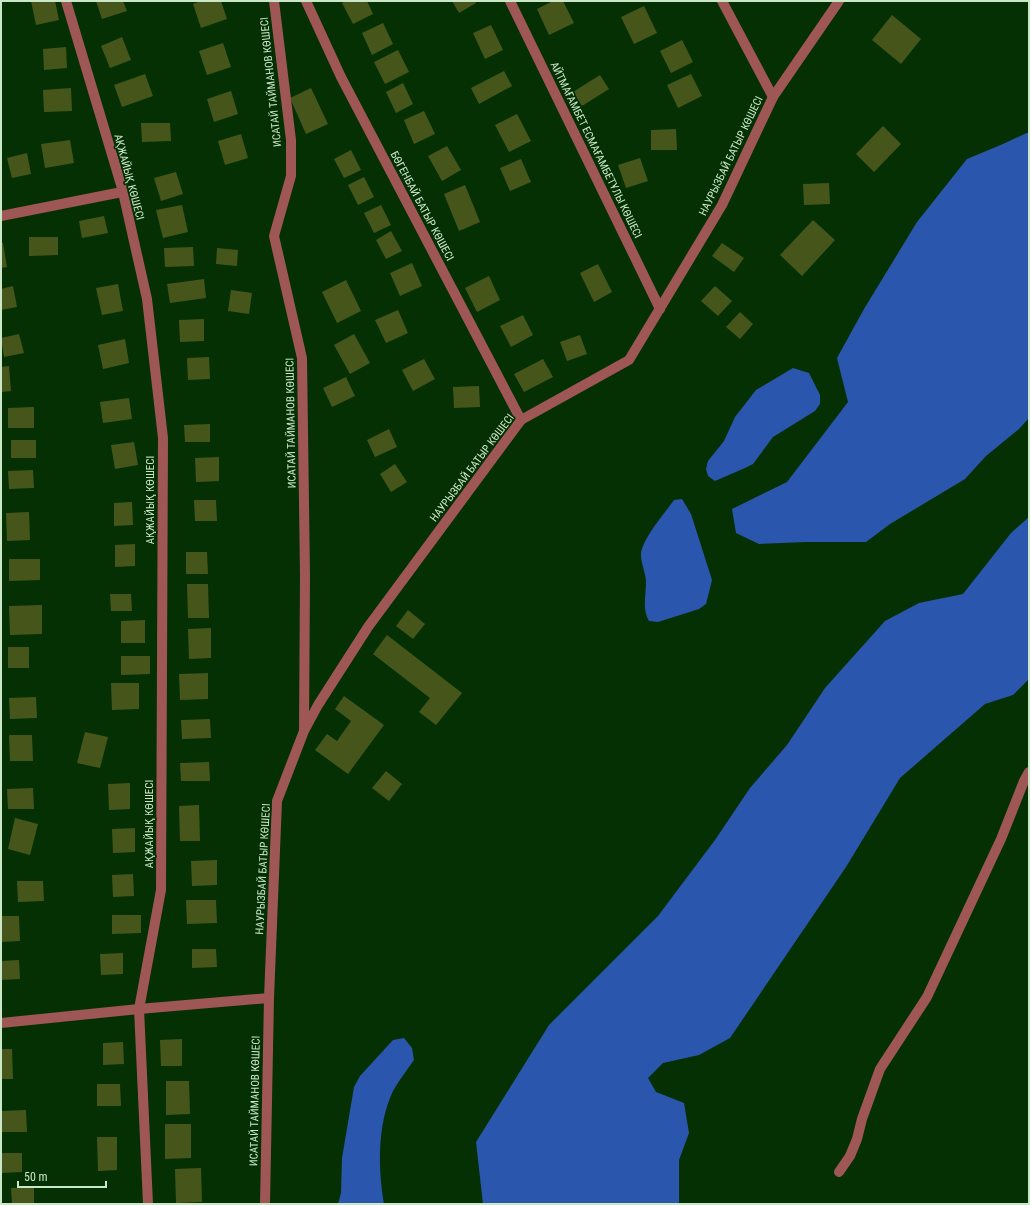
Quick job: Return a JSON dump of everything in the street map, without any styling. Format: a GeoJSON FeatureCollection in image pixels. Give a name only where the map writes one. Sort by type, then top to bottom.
{"type":"FeatureCollection","features":[{"type":"Feature","properties":{"kind":"street","name":"АҚЖАЙЫҚ КӨШЕСІ"},"geometry":{"type":"LineString","coordinates":[[66,1],[122,192],[146,299],[163,438],[161,890],[139,1008],[148,1204]]}},
{"type":"Feature","properties":{"kind":"street","name":"ИСАТАЙ ТАЙМАНОВ КӨШЕСІ"},"geometry":{"type":"LineString","coordinates":[[274,1],[291,140],[291,176],[274,236],[302,358],[305,568],[304,731]]}},
{"type":"Feature","properties":{"kind":"street","name":"БӨГЕНБАЙ БАТЫР КӨШЕСІ"},"geometry":{"type":"LineString","coordinates":[[306,1],[341,77],[521,420]]}},
{"type":"Feature","properties":{"kind":"street","name":"АЙТМАҒАМБЕТ ЕСМАҒАМБЕТҰЛЫ КӨШЕСІ"},"geometry":{"type":"LineString","coordinates":[[510,1],[660,309]]}},
{"type":"Feature","properties":{"kind":"street"},"geometry":{"type":"LineString","coordinates":[[722,1],[773,96]]}},
{"type":"Feature","properties":{"kind":"street","name":"НАУРЫЗБАЙ БАТЫР КӨШЕСІ"},"geometry":{"type":"LineString","coordinates":[[269,998],[277,801],[304,731],[318,705],[368,627],[521,420],[629,360],[722,205],[773,96],[839,1]]}},
{"type":"Feature","properties":{"kind":"street"},"geometry":{"type":"LineString","coordinates":[[1,216],[122,192]]}},
{"type":"Feature","properties":{"kind":"street"},"geometry":{"type":"LineString","coordinates":[[840,1172],[850,1156],[857,1139],[862,1119],[880,1069],[927,997],[1001,839],[1029,772]]}},
{"type":"Feature","properties":{"kind":"street"},"geometry":{"type":"LineString","coordinates":[[1,1023],[139,1008],[269,998]]}},
{"type":"Feature","properties":{"kind":"street","name":"ИСАТАЙ ТАЙМАНОВ КӨШЕСІ"},"geometry":{"type":"LineString","coordinates":[[265,1204],[269,998]]}},
{"type":"Feature","properties":{"kind":"water"},"geometry":{"type":"Polygon","coordinates":[[[1029,132],[1029,418],[1019,429],[986,456],[965,479],[890,524],[866,542],[759,544],[736,533],[732,509],[787,482],[848,402],[837,358],[864,309],[917,222],[967,159],[1029,132]]]}},
{"type":"Feature","properties":{"kind":"water"},"geometry":{"type":"Polygon","coordinates":[[[793,368],[809,373],[820,395],[820,404],[815,411],[773,437],[753,464],[715,481],[708,476],[706,469],[708,461],[724,441],[735,417],[756,390],[793,368]]]}},
{"type":"Feature","properties":{"kind":"water"},"geometry":{"type":"Polygon","coordinates":[[[682,499],[691,514],[712,580],[706,604],[699,609],[658,622],[649,621],[645,607],[646,582],[641,558],[642,549],[649,534],[674,500],[682,499]]]}},
{"type":"Feature","properties":{"kind":"water"},"geometry":{"type":"Polygon","coordinates":[[[1029,517],[1029,679],[1013,695],[985,704],[900,778],[846,867],[730,1038],[699,1055],[663,1063],[648,1078],[656,1092],[684,1103],[689,1133],[679,1160],[679,1204],[483,1204],[476,1142],[549,1025],[658,916],[715,840],[750,788],[787,745],[825,688],[885,621],[919,603],[963,594],[1011,533],[1029,517]]]}},
{"type":"Feature","properties":{"kind":"water"},"geometry":{"type":"Polygon","coordinates":[[[404,1038],[412,1048],[414,1060],[393,1091],[384,1118],[380,1147],[380,1161],[384,1204],[338,1204],[341,1193],[342,1158],[354,1087],[360,1076],[393,1040],[404,1038]]]}},
{"type":"Feature","properties":{"kind":"building"},"geometry":{"type":"Polygon","coordinates":[[[31,1],[55,1],[59,20],[36,25],[31,1]]]}},
{"type":"Feature","properties":{"kind":"building"},"geometry":{"type":"Polygon","coordinates":[[[96,1],[123,1],[127,11],[102,19],[96,1]]]}},
{"type":"Feature","properties":{"kind":"building"},"geometry":{"type":"Polygon","coordinates":[[[201,1],[221,1],[227,19],[201,28],[193,4],[201,1]]]}},
{"type":"Feature","properties":{"kind":"building"},"geometry":{"type":"Polygon","coordinates":[[[346,1],[367,1],[373,14],[353,24],[342,3],[346,1]]]}},
{"type":"Feature","properties":{"kind":"building"},"geometry":{"type":"Polygon","coordinates":[[[452,1],[475,1],[476,3],[459,13],[452,1]]]}},
{"type":"Feature","properties":{"kind":"building"},"geometry":{"type":"Polygon","coordinates":[[[553,1],[563,1],[574,23],[549,35],[537,9],[553,1]]]}},
{"type":"Feature","properties":{"kind":"building"},"geometry":{"type":"Polygon","coordinates":[[[644,6],[657,33],[634,44],[621,17],[644,6]]]}},
{"type":"Feature","properties":{"kind":"building"},"geometry":{"type":"Polygon","coordinates":[[[892,15],[921,39],[901,64],[872,40],[892,15]]]}},
{"type":"Feature","properties":{"kind":"building"},"geometry":{"type":"Polygon","coordinates":[[[383,23],[393,44],[372,55],[362,33],[383,23]]]}},
{"type":"Feature","properties":{"kind":"building"},"geometry":{"type":"Polygon","coordinates":[[[491,25],[503,50],[485,59],[473,33],[491,25]]]}},
{"type":"Feature","properties":{"kind":"building"},"geometry":{"type":"Polygon","coordinates":[[[122,37],[131,60],[110,68],[101,46],[122,37]]]}},
{"type":"Feature","properties":{"kind":"building"},"geometry":{"type":"Polygon","coordinates":[[[682,40],[693,62],[671,73],[660,51],[682,40]]]}},
{"type":"Feature","properties":{"kind":"building"},"geometry":{"type":"Polygon","coordinates":[[[223,43],[231,67],[207,75],[199,51],[223,43]]]}},
{"type":"Feature","properties":{"kind":"building"},"geometry":{"type":"Polygon","coordinates":[[[66,47],[67,68],[44,70],[43,49],[66,47]]]}},
{"type":"Feature","properties":{"kind":"building"},"geometry":{"type":"Polygon","coordinates":[[[398,50],[409,72],[385,84],[374,62],[398,50]]]}},
{"type":"Feature","properties":{"kind":"building"},"geometry":{"type":"Polygon","coordinates":[[[504,71],[512,86],[479,104],[471,88],[504,71]]]}},
{"type":"Feature","properties":{"kind":"building"},"geometry":{"type":"Polygon","coordinates":[[[145,74],[153,96],[122,107],[114,85],[145,74]]]}},
{"type":"Feature","properties":{"kind":"building"},"geometry":{"type":"Polygon","coordinates":[[[691,74],[702,96],[678,108],[667,85],[691,74]]]}},
{"type":"Feature","properties":{"kind":"building"},"geometry":{"type":"Polygon","coordinates":[[[600,75],[609,89],[582,106],[573,92],[600,75]]]}},
{"type":"Feature","properties":{"kind":"building"},"geometry":{"type":"Polygon","coordinates":[[[403,83],[413,104],[396,113],[386,92],[403,83]]]}},
{"type":"Feature","properties":{"kind":"building"},"geometry":{"type":"Polygon","coordinates":[[[71,88],[72,111],[44,112],[43,90],[71,88]]]}},
{"type":"Feature","properties":{"kind":"building"},"geometry":{"type":"Polygon","coordinates":[[[311,88],[328,124],[306,134],[290,98],[311,88]]]}},
{"type":"Feature","properties":{"kind":"building"},"geometry":{"type":"Polygon","coordinates":[[[231,91],[238,114],[214,122],[207,99],[231,91]]]}},
{"type":"Feature","properties":{"kind":"building"},"geometry":{"type":"Polygon","coordinates":[[[424,111],[435,134],[414,144],[404,120],[424,111]]]}},
{"type":"Feature","properties":{"kind":"building"},"geometry":{"type":"Polygon","coordinates":[[[517,114],[531,141],[509,152],[495,125],[517,114]]]}},
{"type":"Feature","properties":{"kind":"building"},"geometry":{"type":"Polygon","coordinates":[[[141,123],[170,123],[171,141],[142,142],[141,123]]]}},
{"type":"Feature","properties":{"kind":"building"},"geometry":{"type":"Polygon","coordinates":[[[883,126],[901,144],[874,172],[856,154],[883,126]]]}},
{"type":"Feature","properties":{"kind":"building"},"geometry":{"type":"Polygon","coordinates":[[[676,129],[677,150],[651,150],[651,130],[676,129]]]}},
{"type":"Feature","properties":{"kind":"building"},"geometry":{"type":"Polygon","coordinates":[[[241,134],[248,158],[225,165],[218,141],[241,134]]]}},
{"type":"Feature","properties":{"kind":"building"},"geometry":{"type":"Polygon","coordinates":[[[70,140],[74,163],[45,168],[41,144],[70,140]]]}},
{"type":"Feature","properties":{"kind":"building"},"geometry":{"type":"Polygon","coordinates":[[[447,146],[461,170],[442,181],[428,156],[447,146]]]}},
{"type":"Feature","properties":{"kind":"building"},"geometry":{"type":"Polygon","coordinates":[[[351,150],[361,170],[344,178],[334,159],[351,150]]]}},
{"type":"Feature","properties":{"kind":"building"},"geometry":{"type":"Polygon","coordinates":[[[27,153],[31,174],[12,178],[7,158],[27,153]]]}},
{"type":"Feature","properties":{"kind":"building"},"geometry":{"type":"Polygon","coordinates":[[[640,158],[648,181],[626,188],[618,165],[640,158]]]}},
{"type":"Feature","properties":{"kind":"building"},"geometry":{"type":"Polygon","coordinates":[[[521,159],[531,182],[510,191],[500,168],[521,159]]]}},
{"type":"Feature","properties":{"kind":"building"},"geometry":{"type":"Polygon","coordinates":[[[176,172],[183,194],[161,201],[154,178],[176,172]]]}},
{"type":"Feature","properties":{"kind":"building"},"geometry":{"type":"Polygon","coordinates":[[[364,177],[374,197],[358,205],[348,185],[364,177]]]}},
{"type":"Feature","properties":{"kind":"building"},"geometry":{"type":"Polygon","coordinates":[[[829,183],[830,204],[804,205],[803,184],[829,183]]]}},
{"type":"Feature","properties":{"kind":"building"},"geometry":{"type":"Polygon","coordinates":[[[465,185],[480,222],[459,231],[444,194],[465,185]]]}},
{"type":"Feature","properties":{"kind":"building"},"geometry":{"type":"Polygon","coordinates":[[[182,205],[188,232],[163,238],[156,210],[182,205]]]}},
{"type":"Feature","properties":{"kind":"building"},"geometry":{"type":"Polygon","coordinates":[[[381,205],[391,225],[374,233],[364,213],[381,205]]]}},
{"type":"Feature","properties":{"kind":"building"},"geometry":{"type":"Polygon","coordinates":[[[104,216],[108,233],[82,238],[79,221],[104,216]]]}},
{"type":"Feature","properties":{"kind":"building"},"geometry":{"type":"Polygon","coordinates":[[[813,220],[835,240],[802,276],[780,255],[813,220]]]}},
{"type":"Feature","properties":{"kind":"building"},"geometry":{"type":"Polygon","coordinates":[[[391,231],[402,251],[386,259],[376,240],[391,231]]]}},
{"type":"Feature","properties":{"kind":"building"},"geometry":{"type":"Polygon","coordinates":[[[29,237],[58,237],[58,255],[29,256],[29,237]]]}},
{"type":"Feature","properties":{"kind":"building"},"geometry":{"type":"Polygon","coordinates":[[[1,243],[3,243],[7,267],[1,268],[1,243]]]}},
{"type":"Feature","properties":{"kind":"building"},"geometry":{"type":"Polygon","coordinates":[[[722,243],[744,258],[734,272],[712,256],[722,243]]]}},
{"type":"Feature","properties":{"kind":"building"},"geometry":{"type":"Polygon","coordinates":[[[193,247],[194,266],[165,267],[164,248],[193,247]]]}},
{"type":"Feature","properties":{"kind":"building"},"geometry":{"type":"Polygon","coordinates":[[[217,248],[238,250],[237,266],[216,264],[217,248]]]}},
{"type":"Feature","properties":{"kind":"building"},"geometry":{"type":"Polygon","coordinates":[[[412,263],[422,286],[400,296],[390,273],[412,263]]]}},
{"type":"Feature","properties":{"kind":"building"},"geometry":{"type":"Polygon","coordinates":[[[598,264],[612,292],[594,302],[580,273],[598,264]]]}},
{"type":"Feature","properties":{"kind":"building"},"geometry":{"type":"Polygon","coordinates":[[[489,276],[500,300],[477,312],[465,288],[489,276]]]}},
{"type":"Feature","properties":{"kind":"building"},"geometry":{"type":"Polygon","coordinates":[[[204,279],[206,298],[170,303],[167,284],[204,279]]]}},
{"type":"Feature","properties":{"kind":"building"},"geometry":{"type":"Polygon","coordinates":[[[346,280],[361,311],[337,323],[322,292],[346,280]]]}},
{"type":"Feature","properties":{"kind":"building"},"geometry":{"type":"Polygon","coordinates":[[[118,284],[123,311],[102,315],[96,288],[118,284]]]}},
{"type":"Feature","properties":{"kind":"building"},"geometry":{"type":"Polygon","coordinates":[[[13,286],[17,307],[1,310],[1,289],[13,286]]]}},
{"type":"Feature","properties":{"kind":"building"},"geometry":{"type":"Polygon","coordinates":[[[715,286],[732,301],[718,316],[701,301],[715,286]]]}},
{"type":"Feature","properties":{"kind":"building"},"geometry":{"type":"Polygon","coordinates":[[[231,290],[252,293],[249,314],[228,311],[231,290]]]}},
{"type":"Feature","properties":{"kind":"building"},"geometry":{"type":"Polygon","coordinates":[[[398,310],[408,333],[386,343],[375,320],[398,310]]]}},
{"type":"Feature","properties":{"kind":"building"},"geometry":{"type":"Polygon","coordinates":[[[740,312],[753,324],[740,339],[726,327],[740,312]]]}},
{"type":"Feature","properties":{"kind":"building"},"geometry":{"type":"Polygon","coordinates":[[[523,315],[533,335],[511,347],[500,326],[523,315]]]}},
{"type":"Feature","properties":{"kind":"building"},"geometry":{"type":"Polygon","coordinates":[[[204,319],[204,341],[180,342],[179,320],[204,319]]]}},
{"type":"Feature","properties":{"kind":"building"},"geometry":{"type":"Polygon","coordinates":[[[19,334],[24,353],[4,357],[1,338],[19,334]]]}},
{"type":"Feature","properties":{"kind":"building"},"geometry":{"type":"Polygon","coordinates":[[[354,334],[370,363],[350,374],[334,345],[354,334]]]}},
{"type":"Feature","properties":{"kind":"building"},"geometry":{"type":"Polygon","coordinates":[[[580,335],[587,354],[567,361],[560,342],[580,335]]]}},
{"type":"Feature","properties":{"kind":"building"},"geometry":{"type":"Polygon","coordinates":[[[125,339],[129,363],[103,369],[98,345],[125,339]]]}},
{"type":"Feature","properties":{"kind":"building"},"geometry":{"type":"Polygon","coordinates":[[[209,357],[210,379],[188,380],[187,358],[209,357]]]}},
{"type":"Feature","properties":{"kind":"building"},"geometry":{"type":"Polygon","coordinates":[[[424,359],[435,379],[413,391],[402,370],[424,359]]]}},
{"type":"Feature","properties":{"kind":"building"},"geometry":{"type":"Polygon","coordinates":[[[543,359],[553,377],[524,392],[514,374],[543,359]]]}},
{"type":"Feature","properties":{"kind":"building"},"geometry":{"type":"Polygon","coordinates":[[[9,366],[11,391],[1,392],[1,367],[9,366]]]}},
{"type":"Feature","properties":{"kind":"building"},"geometry":{"type":"Polygon","coordinates":[[[346,377],[355,396],[332,407],[323,388],[346,377]]]}},
{"type":"Feature","properties":{"kind":"building"},"geometry":{"type":"Polygon","coordinates":[[[479,386],[480,407],[454,408],[453,387],[479,386]]]}},
{"type":"Feature","properties":{"kind":"building"},"geometry":{"type":"Polygon","coordinates":[[[129,398],[132,419],[103,423],[100,402],[129,398]]]}},
{"type":"Feature","properties":{"kind":"building"},"geometry":{"type":"Polygon","coordinates":[[[34,407],[34,428],[8,428],[8,408],[34,407]]]}},
{"type":"Feature","properties":{"kind":"building"},"geometry":{"type":"Polygon","coordinates":[[[210,424],[210,442],[185,442],[184,425],[210,424]]]}},
{"type":"Feature","properties":{"kind":"building"},"geometry":{"type":"Polygon","coordinates":[[[389,429],[397,447],[375,457],[367,440],[389,429]]]}},
{"type":"Feature","properties":{"kind":"building"},"geometry":{"type":"Polygon","coordinates":[[[11,440],[36,440],[36,458],[11,458],[11,440]]]}},
{"type":"Feature","properties":{"kind":"building"},"geometry":{"type":"Polygon","coordinates":[[[134,442],[138,465],[115,469],[111,445],[134,442]]]}},
{"type":"Feature","properties":{"kind":"building"},"geometry":{"type":"Polygon","coordinates":[[[219,457],[219,481],[196,482],[195,458],[219,457]]]}},
{"type":"Feature","properties":{"kind":"building"},"geometry":{"type":"Polygon","coordinates":[[[395,464],[407,482],[391,492],[380,474],[395,464]]]}},
{"type":"Feature","properties":{"kind":"building"},"geometry":{"type":"Polygon","coordinates":[[[33,470],[34,488],[9,489],[8,471],[33,470]]]}},
{"type":"Feature","properties":{"kind":"building"},"geometry":{"type":"Polygon","coordinates":[[[194,500],[216,500],[217,521],[195,521],[194,500]]]}},
{"type":"Feature","properties":{"kind":"building"},"geometry":{"type":"Polygon","coordinates":[[[132,502],[133,525],[114,526],[114,503],[132,502]]]}},
{"type":"Feature","properties":{"kind":"building"},"geometry":{"type":"Polygon","coordinates":[[[29,512],[30,540],[7,541],[6,513],[29,512]]]}},
{"type":"Feature","properties":{"kind":"building"},"geometry":{"type":"Polygon","coordinates":[[[135,544],[135,566],[115,567],[115,545],[135,544]]]}},
{"type":"Feature","properties":{"kind":"building"},"geometry":{"type":"Polygon","coordinates":[[[186,552],[207,552],[208,574],[186,574],[186,552]]]}},
{"type":"Feature","properties":{"kind":"building"},"geometry":{"type":"Polygon","coordinates":[[[9,559],[40,559],[40,580],[9,581],[9,559]]]}},
{"type":"Feature","properties":{"kind":"building"},"geometry":{"type":"Polygon","coordinates":[[[187,584],[208,584],[209,618],[188,618],[187,584]]]}},
{"type":"Feature","properties":{"kind":"building"},"geometry":{"type":"Polygon","coordinates":[[[110,594],[131,594],[132,611],[111,611],[110,594]]]}},
{"type":"Feature","properties":{"kind":"building"},"geometry":{"type":"Polygon","coordinates":[[[42,605],[42,634],[10,635],[9,606],[42,605]]]}},
{"type":"Feature","properties":{"kind":"building"},"geometry":{"type":"Polygon","coordinates":[[[408,610],[425,624],[413,639],[396,626],[408,610]]]}},
{"type":"Feature","properties":{"kind":"building"},"geometry":{"type":"Polygon","coordinates":[[[145,620],[145,643],[121,643],[121,621],[145,620]]]}},
{"type":"Feature","properties":{"kind":"building"},"geometry":{"type":"Polygon","coordinates":[[[211,628],[211,658],[189,659],[188,629],[211,628]]]}},
{"type":"Feature","properties":{"kind":"building"},"geometry":{"type":"Polygon","coordinates":[[[387,635],[462,693],[436,725],[419,712],[430,698],[373,654],[387,635]]]}},
{"type":"Feature","properties":{"kind":"building"},"geometry":{"type":"Polygon","coordinates":[[[8,647],[29,647],[29,668],[8,668],[8,647]]]}},
{"type":"Feature","properties":{"kind":"building"},"geometry":{"type":"Polygon","coordinates":[[[121,656],[150,656],[150,674],[121,675],[121,656]]]}},
{"type":"Feature","properties":{"kind":"building"},"geometry":{"type":"Polygon","coordinates":[[[208,673],[208,699],[180,700],[179,674],[208,673]]]}},
{"type":"Feature","properties":{"kind":"building"},"geometry":{"type":"Polygon","coordinates":[[[111,683],[139,683],[139,709],[112,710],[111,683]]]}},
{"type":"Feature","properties":{"kind":"building"},"geometry":{"type":"Polygon","coordinates":[[[344,696],[384,725],[348,774],[315,750],[327,734],[337,741],[351,721],[335,709],[344,696]]]}},
{"type":"Feature","properties":{"kind":"building"},"geometry":{"type":"Polygon","coordinates":[[[36,697],[37,718],[10,719],[9,698],[36,697]]]}},
{"type":"Feature","properties":{"kind":"building"},"geometry":{"type":"Polygon","coordinates":[[[210,719],[211,738],[182,739],[181,720],[210,719]]]}},
{"type":"Feature","properties":{"kind":"building"},"geometry":{"type":"Polygon","coordinates":[[[85,732],[108,737],[100,768],[77,763],[85,732]]]}},
{"type":"Feature","properties":{"kind":"building"},"geometry":{"type":"Polygon","coordinates":[[[9,735],[32,735],[33,761],[10,761],[9,735]]]}},
{"type":"Feature","properties":{"kind":"building"},"geometry":{"type":"Polygon","coordinates":[[[209,762],[210,781],[181,781],[180,763],[209,762]]]}},
{"type":"Feature","properties":{"kind":"building"},"geometry":{"type":"Polygon","coordinates":[[[386,771],[402,784],[389,801],[372,788],[386,771]]]}},
{"type":"Feature","properties":{"kind":"building"},"geometry":{"type":"Polygon","coordinates":[[[130,783],[130,809],[109,810],[108,784],[130,783]]]}},
{"type":"Feature","properties":{"kind":"building"},"geometry":{"type":"Polygon","coordinates":[[[33,788],[34,809],[8,809],[7,789],[33,788]]]}},
{"type":"Feature","properties":{"kind":"building"},"geometry":{"type":"Polygon","coordinates":[[[199,805],[200,841],[180,841],[179,806],[199,805]]]}},
{"type":"Feature","properties":{"kind":"building"},"geometry":{"type":"Polygon","coordinates":[[[15,818],[38,824],[30,855],[8,849],[15,818]]]}},
{"type":"Feature","properties":{"kind":"building"},"geometry":{"type":"Polygon","coordinates":[[[135,828],[135,852],[113,853],[112,829],[135,828]]]}},
{"type":"Feature","properties":{"kind":"building"},"geometry":{"type":"Polygon","coordinates":[[[217,860],[217,885],[192,886],[191,861],[217,860]]]}},
{"type":"Feature","properties":{"kind":"building"},"geometry":{"type":"Polygon","coordinates":[[[133,874],[134,896],[113,897],[112,875],[133,874]]]}},
{"type":"Feature","properties":{"kind":"building"},"geometry":{"type":"Polygon","coordinates":[[[17,881],[43,881],[44,901],[18,902],[17,881]]]}},
{"type":"Feature","properties":{"kind":"building"},"geometry":{"type":"Polygon","coordinates":[[[186,900],[216,900],[217,923],[187,924],[186,900]]]}},
{"type":"Feature","properties":{"kind":"building"},"geometry":{"type":"Polygon","coordinates":[[[112,915],[141,915],[141,933],[112,934],[112,915]]]}},
{"type":"Feature","properties":{"kind":"building"},"geometry":{"type":"Polygon","coordinates":[[[1,916],[19,916],[20,941],[1,942],[1,916]]]}},
{"type":"Feature","properties":{"kind":"building"},"geometry":{"type":"Polygon","coordinates":[[[192,949],[216,949],[217,967],[192,968],[192,949]]]}},
{"type":"Feature","properties":{"kind":"building"},"geometry":{"type":"Polygon","coordinates":[[[123,953],[123,974],[101,975],[100,954],[123,953]]]}},
{"type":"Feature","properties":{"kind":"building"},"geometry":{"type":"Polygon","coordinates":[[[19,960],[20,979],[1,980],[1,961],[19,960]]]}},
{"type":"Feature","properties":{"kind":"building"},"geometry":{"type":"Polygon","coordinates":[[[182,1039],[182,1066],[161,1066],[160,1040],[182,1039]]]}},
{"type":"Feature","properties":{"kind":"building"},"geometry":{"type":"Polygon","coordinates":[[[123,1042],[124,1064],[103,1065],[103,1043],[123,1042]]]}},
{"type":"Feature","properties":{"kind":"building"},"geometry":{"type":"Polygon","coordinates":[[[1,1049],[12,1049],[13,1079],[1,1079],[1,1049]]]}},
{"type":"Feature","properties":{"kind":"building"},"geometry":{"type":"Polygon","coordinates":[[[166,1081],[189,1081],[190,1114],[166,1115],[166,1081]]]}},
{"type":"Feature","properties":{"kind":"building"},"geometry":{"type":"Polygon","coordinates":[[[97,1084],[120,1084],[121,1106],[97,1106],[97,1084]]]}},
{"type":"Feature","properties":{"kind":"building"},"geometry":{"type":"Polygon","coordinates":[[[26,1110],[27,1132],[1,1132],[1,1111],[26,1110]]]}},
{"type":"Feature","properties":{"kind":"building"},"geometry":{"type":"Polygon","coordinates":[[[165,1124],[191,1124],[191,1158],[165,1159],[165,1124]]]}},
{"type":"Feature","properties":{"kind":"building"},"geometry":{"type":"Polygon","coordinates":[[[97,1137],[117,1137],[117,1170],[98,1171],[97,1137]]]}},
{"type":"Feature","properties":{"kind":"building"},"geometry":{"type":"Polygon","coordinates":[[[1,1153],[22,1153],[22,1172],[1,1173],[1,1153]]]}},
{"type":"Feature","properties":{"kind":"building"},"geometry":{"type":"Polygon","coordinates":[[[201,1168],[202,1202],[176,1203],[175,1169],[201,1168]]]}},
{"type":"Feature","properties":{"kind":"building"},"geometry":{"type":"Polygon","coordinates":[[[34,1187],[34,1204],[12,1204],[11,1188],[34,1187]]]}}]}
